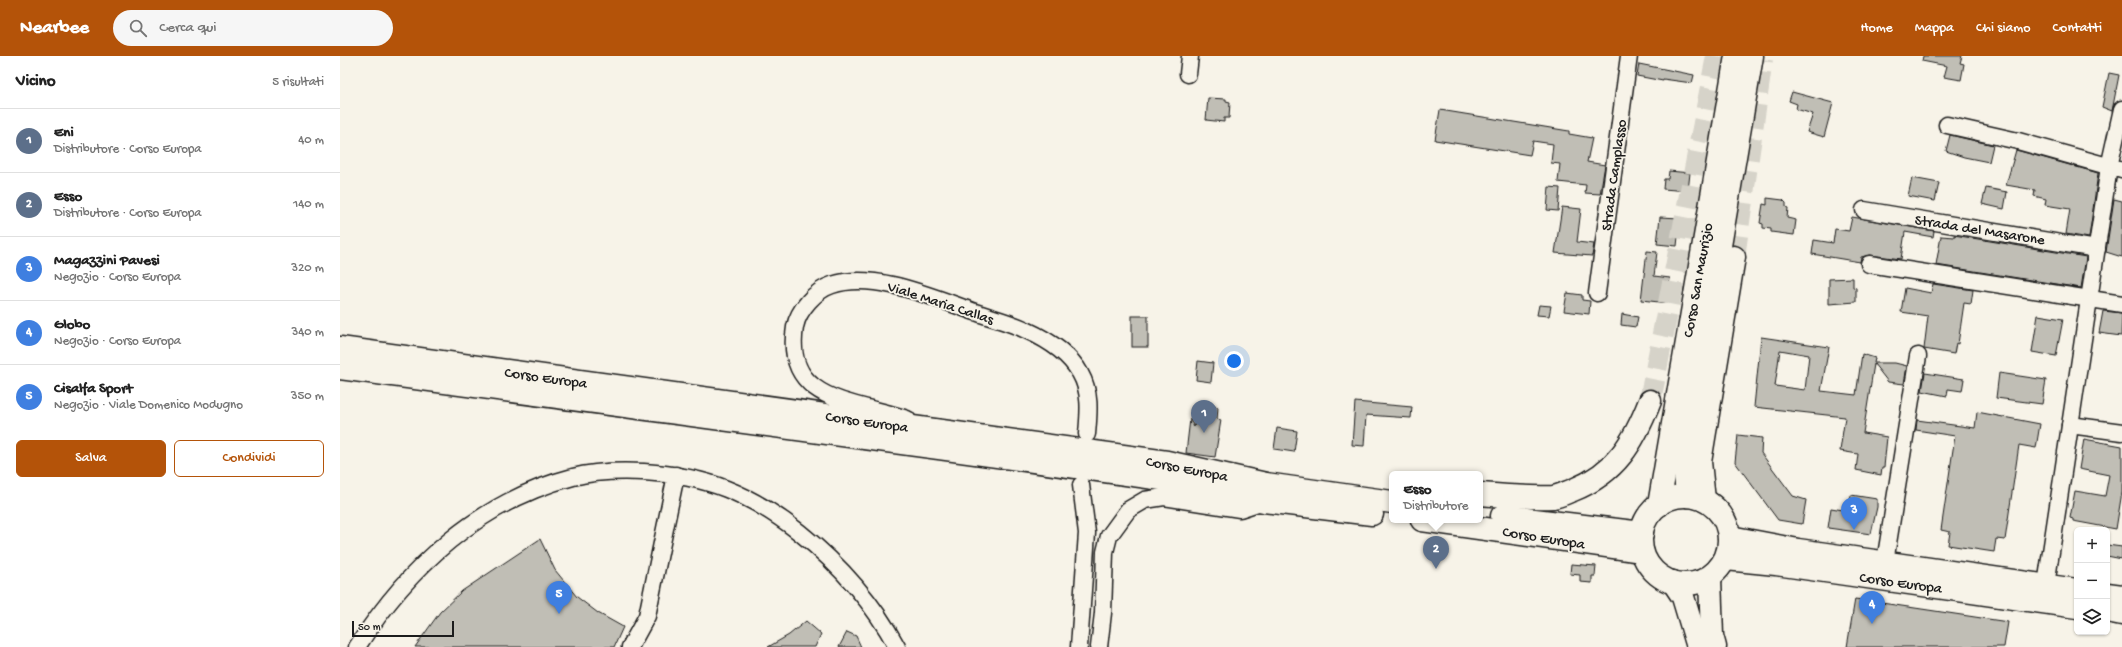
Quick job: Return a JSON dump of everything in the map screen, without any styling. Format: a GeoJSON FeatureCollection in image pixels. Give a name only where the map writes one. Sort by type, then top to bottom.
{"type":"FeatureCollection","features":[{"type":"Feature","properties":{"kind":"main road","name":"Corso San Maurizio"},"geometry":{"type":"LineString","coordinates":[[1658,505],[1736,56]]}},
{"type":"Feature","properties":{"kind":"main road","name":"Corso San Maurizio"},"geometry":{"type":"LineString","coordinates":[[1696,498],[1684,459],[1752,56]]}},
{"type":"Feature","properties":{"kind":"main road"},"geometry":{"type":"LineString","coordinates":[[1696,498],[1700,462],[1734,258]]}},
{"type":"Feature","properties":{"kind":"main road","name":"Corso Europa"},"geometry":{"type":"LineString","coordinates":[[340,348],[1167,462],[1266,484],[1389,502]]}},
{"type":"Feature","properties":{"kind":"main road","name":"Corso Europa"},"geometry":{"type":"LineString","coordinates":[[340,368],[1162,479],[1264,501],[1389,516]]}},
{"type":"Feature","properties":{"kind":"main road"},"geometry":{"type":"LineString","coordinates":[[1483,494],[1512,497],[1555,496],[1591,483],[1621,457],[1639,430],[1650,401]]}},
{"type":"Feature","properties":{"kind":"main road"},"geometry":{"type":"LineString","coordinates":[[1672,498],[1696,498],[1714,506],[1722,515],[1730,537],[1726,559],[1719,569],[1710,577],[1698,583],[1685,584],[1673,582],[1659,576],[1648,565],[1642,542],[1645,522],[1658,505],[1672,498]]}},
{"type":"Feature","properties":{"kind":"main road","name":"Corso Europa"},"geometry":{"type":"LineString","coordinates":[[1483,514],[1642,542]]}},
{"type":"Feature","properties":{"kind":"main road","name":"Corso Europa"},"geometry":{"type":"LineString","coordinates":[[1452,523],[1642,542]]}},
{"type":"Feature","properties":{"kind":"main road","name":"Corso Europa"},"geometry":{"type":"LineString","coordinates":[[1730,537],[1885,562],[2074,590]]}},
{"type":"Feature","properties":{"kind":"main road","name":"Corso Europa"},"geometry":{"type":"LineString","coordinates":[[1726,559],[1782,565],[2074,607]]}},
{"type":"Feature","properties":{"kind":"main road"},"geometry":{"type":"LineString","coordinates":[[1710,577],[1712,636],[1715,647]]}},
{"type":"Feature","properties":{"kind":"main road"},"geometry":{"type":"LineString","coordinates":[[1673,582],[1683,598],[1698,647]]}},
{"type":"Feature","properties":{"kind":"main road"},"geometry":{"type":"LineString","coordinates":[[2110,594],[2122,596]]}},
{"type":"Feature","properties":{"kind":"main road"},"geometry":{"type":"LineString","coordinates":[[2110,612],[2122,614]]}},
{"type":"Feature","properties":{"kind":"street"},"geometry":{"type":"LineString","coordinates":[[1188,74],[1190,56]]}},
{"type":"Feature","properties":{"kind":"street","name":"Strada Camplasso"},"geometry":{"type":"LineString","coordinates":[[1597,293],[1628,56]]}},
{"type":"Feature","properties":{"kind":"street"},"geometry":{"type":"LineString","coordinates":[[2046,585],[2097,249],[2116,169],[2122,109]]}},
{"type":"Feature","properties":{"kind":"street"},"geometry":{"type":"LineString","coordinates":[[1947,125],[2018,141],[2116,169]]}},
{"type":"Feature","properties":{"kind":"street","name":"Strada del Masarone"},"geometry":{"type":"LineString","coordinates":[[1864,210],[2097,249]]}},
{"type":"Feature","properties":{"kind":"street"},"geometry":{"type":"LineString","coordinates":[[1869,264],[2122,304]]}},
{"type":"Feature","properties":{"kind":"street","name":"Viale Maria Callas"},"geometry":{"type":"LineString","coordinates":[[936,430],[888,413],[825,395],[813,386],[798,366],[794,353],[793,340],[796,324],[804,309],[815,295],[832,285],[854,282],[880,283],[918,292],[1026,330],[1065,354],[1080,372],[1088,390],[1089,409],[1087,434]]}},
{"type":"Feature","properties":{"kind":"street"},"geometry":{"type":"LineString","coordinates":[[1885,562],[1918,356]]}},
{"type":"Feature","properties":{"kind":"street"},"geometry":{"type":"LineString","coordinates":[[2070,425],[2122,432]]}},
{"type":"Feature","properties":{"kind":"street"},"geometry":{"type":"LineString","coordinates":[[358,647],[387,605],[416,570],[457,533],[509,500],[574,476],[599,473],[630,472],[676,475],[714,483],[739,493],[784,521],[832,559],[859,591],[889,632],[897,647]]}},
{"type":"Feature","properties":{"kind":"street"},"geometry":{"type":"LineString","coordinates":[[630,647],[647,616],[676,475]]}},
{"type":"Feature","properties":{"kind":"street"},"geometry":{"type":"LineString","coordinates":[[1079,647],[1087,533],[1081,484]]}},
{"type":"Feature","properties":{"kind":"street"},"geometry":{"type":"LineString","coordinates":[[1099,647],[1103,613],[1105,552],[1109,536],[1128,510],[1146,500],[1164,497],[1240,509],[1264,501]]}},
{"type":"Feature","properties":{"kind":"building"},"geometry":{"type":"Polygon","coordinates":[[[1923,56],[1962,56],[1960,63],[1964,64],[1961,80],[1944,77],[1947,66],[1922,61],[1923,56]]]}},
{"type":"Feature","properties":{"kind":"building"},"geometry":{"type":"Polygon","coordinates":[[[1639,64],[1694,75],[1692,83],[1663,79],[1663,81],[1637,76],[1639,64]]]}},
{"type":"Feature","properties":{"kind":"building"},"geometry":{"type":"Polygon","coordinates":[[[2109,73],[2119,75],[2112,111],[2102,107],[2109,73]]]}},
{"type":"Feature","properties":{"kind":"building"},"geometry":{"type":"Polygon","coordinates":[[[1792,92],[1833,103],[1824,137],[1807,132],[1813,114],[1796,109],[1797,104],[1789,101],[1792,92]]]}},
{"type":"Feature","properties":{"kind":"building"},"geometry":{"type":"Polygon","coordinates":[[[1208,98],[1226,99],[1226,101],[1230,102],[1229,118],[1224,118],[1224,122],[1206,120],[1208,98]]]}},
{"type":"Feature","properties":{"kind":"building"},"geometry":{"type":"Polygon","coordinates":[[[1440,110],[1569,131],[1569,134],[1592,138],[1587,162],[1605,165],[1600,194],[1585,193],[1586,185],[1558,182],[1560,164],[1551,163],[1553,144],[1533,141],[1530,155],[1435,140],[1440,110]]]}},
{"type":"Feature","properties":{"kind":"building"},"geometry":{"type":"Polygon","coordinates":[[[1950,135],[1993,145],[1989,162],[1964,157],[1946,151],[1950,135]]]}},
{"type":"Feature","properties":{"kind":"building"},"geometry":{"type":"Polygon","coordinates":[[[2016,150],[2098,173],[2089,238],[2066,234],[2070,209],[2045,205],[2046,199],[2034,196],[2035,190],[2006,185],[2016,150]]]}},
{"type":"Feature","properties":{"kind":"building"},"geometry":{"type":"Polygon","coordinates":[[[1669,171],[1690,173],[1688,191],[1663,189],[1664,179],[1668,179],[1669,171]]]}},
{"type":"Feature","properties":{"kind":"building"},"geometry":{"type":"Polygon","coordinates":[[[1912,178],[1939,183],[1935,201],[1908,196],[1912,178]]]}},
{"type":"Feature","properties":{"kind":"building"},"geometry":{"type":"Polygon","coordinates":[[[1549,187],[1560,188],[1558,211],[1547,210],[1549,187]]]}},
{"type":"Feature","properties":{"kind":"building"},"geometry":{"type":"Polygon","coordinates":[[[1986,188],[2007,192],[2004,209],[1982,204],[1986,188]]]}},
{"type":"Feature","properties":{"kind":"building"},"geometry":{"type":"Polygon","coordinates":[[[1767,198],[1783,200],[1786,203],[1786,207],[1788,208],[1787,218],[1796,220],[1794,235],[1771,232],[1771,229],[1763,228],[1763,224],[1760,223],[1763,204],[1767,205],[1767,198]]]}},
{"type":"Feature","properties":{"kind":"building"},"geometry":{"type":"Polygon","coordinates":[[[2114,199],[2122,201],[2122,257],[2106,252],[2114,199]]]}},
{"type":"Feature","properties":{"kind":"building"},"geometry":{"type":"Polygon","coordinates":[[[1562,207],[1581,209],[1577,242],[1594,244],[1592,256],[1555,253],[1562,207]]]}},
{"type":"Feature","properties":{"kind":"building"},"geometry":{"type":"Polygon","coordinates":[[[1660,217],[1680,218],[1677,246],[1657,244],[1660,217]]]}},
{"type":"Feature","properties":{"kind":"building"},"geometry":{"type":"Polygon","coordinates":[[[1852,217],[1934,231],[1933,237],[1905,232],[1901,259],[1870,255],[1861,257],[1860,262],[1812,254],[1814,240],[1833,243],[1835,229],[1849,231],[1852,217]]]}},
{"type":"Feature","properties":{"kind":"building"},"geometry":{"type":"Polygon","coordinates":[[[1954,235],[2086,257],[2081,288],[1936,265],[1941,236],[1954,237],[1954,235]]]}},
{"type":"Feature","properties":{"kind":"building"},"geometry":{"type":"Polygon","coordinates":[[[1647,251],[1657,252],[1654,276],[1670,278],[1669,287],[1678,288],[1676,301],[1668,301],[1668,303],[1641,300],[1647,251]]]}},
{"type":"Feature","properties":{"kind":"building"},"geometry":{"type":"Polygon","coordinates":[[[1853,278],[1853,287],[1856,288],[1856,302],[1829,304],[1829,279],[1853,278]]]}},
{"type":"Feature","properties":{"kind":"building"},"geometry":{"type":"Polygon","coordinates":[[[1933,284],[1973,290],[1971,304],[1964,303],[1958,344],[1956,343],[1954,354],[1924,349],[1928,316],[1901,312],[1905,288],[1931,293],[1933,284]]]}},
{"type":"Feature","properties":{"kind":"building"},"geometry":{"type":"Polygon","coordinates":[[[1567,293],[1582,295],[1582,300],[1590,301],[1589,314],[1564,311],[1567,293]]]}},
{"type":"Feature","properties":{"kind":"building"},"geometry":{"type":"Polygon","coordinates":[[[1539,305],[1551,306],[1549,316],[1537,315],[1539,305]]]}},
{"type":"Feature","properties":{"kind":"building"},"geometry":{"type":"Polygon","coordinates":[[[2103,311],[2122,313],[2121,336],[2099,333],[2103,311]]]}},
{"type":"Feature","properties":{"kind":"building"},"geometry":{"type":"Polygon","coordinates":[[[1622,314],[1638,317],[1636,327],[1621,325],[1622,314]]]}},
{"type":"Feature","properties":{"kind":"building"},"geometry":{"type":"Polygon","coordinates":[[[2038,315],[2063,319],[2056,356],[2032,352],[2038,315]]]}},
{"type":"Feature","properties":{"kind":"building"},"geometry":{"type":"Polygon","coordinates":[[[1132,316],[1148,316],[1148,347],[1132,347],[1132,316]]]}},
{"type":"Feature","properties":{"kind":"building"},"geometry":{"type":"Polygon","coordinates":[[[1761,337],[1829,347],[1821,391],[1856,395],[1862,354],[1875,358],[1874,363],[1895,363],[1907,366],[1904,384],[1888,382],[1874,364],[1863,433],[1887,437],[1884,467],[1882,467],[1881,475],[1856,470],[1858,454],[1840,451],[1845,417],[1754,407],[1761,337]],[[1780,350],[1775,386],[1805,390],[1809,355],[1780,350]]]}},
{"type":"Feature","properties":{"kind":"building"},"geometry":{"type":"Polygon","coordinates":[[[1198,361],[1213,363],[1211,382],[1196,380],[1198,361]]]}},
{"type":"Feature","properties":{"kind":"building"},"geometry":{"type":"Polygon","coordinates":[[[1925,373],[1964,379],[1962,391],[1948,389],[1947,396],[1922,391],[1925,373]]]}},
{"type":"Feature","properties":{"kind":"building"},"geometry":{"type":"Polygon","coordinates":[[[1999,373],[2046,380],[2042,404],[1996,398],[1999,373]]]}},
{"type":"Feature","properties":{"kind":"building"},"geometry":{"type":"Polygon","coordinates":[[[1355,402],[1412,407],[1411,418],[1366,415],[1364,446],[1352,445],[1355,402]]]}},
{"type":"Feature","properties":{"kind":"building"},"geometry":{"type":"Polygon","coordinates":[[[1198,404],[1218,407],[1217,419],[1221,420],[1215,457],[1186,453],[1190,419],[1194,427],[1198,404]]]}},
{"type":"Feature","properties":{"kind":"building"},"geometry":{"type":"Polygon","coordinates":[[[1977,412],[2040,424],[2036,448],[2019,445],[2005,540],[1996,539],[1994,552],[1948,545],[1950,532],[1941,530],[1955,436],[1916,430],[1917,420],[1975,428],[1977,412]]]}},
{"type":"Feature","properties":{"kind":"building"},"geometry":{"type":"Polygon","coordinates":[[[1277,428],[1297,431],[1294,452],[1274,449],[1277,428]]]}},
{"type":"Feature","properties":{"kind":"building"},"geometry":{"type":"Polygon","coordinates":[[[1738,435],[1762,438],[1761,453],[1793,496],[1806,500],[1802,524],[1778,520],[1735,462],[1738,435]]]}},
{"type":"Feature","properties":{"kind":"building"},"geometry":{"type":"Polygon","coordinates":[[[2084,439],[2122,446],[2122,492],[2116,529],[2073,521],[2073,519],[2070,518],[2075,491],[2105,496],[2109,475],[2079,469],[2084,439]]]}},
{"type":"Feature","properties":{"kind":"building"},"geometry":{"type":"Polygon","coordinates":[[[1851,495],[1877,499],[1877,507],[1871,534],[1828,528],[1831,508],[1849,511],[1851,495]]]}},
{"type":"Feature","properties":{"kind":"building"},"geometry":{"type":"Polygon","coordinates":[[[540,539],[555,570],[577,597],[598,613],[623,627],[614,647],[415,647],[440,612],[462,591],[540,539]]]}},
{"type":"Feature","properties":{"kind":"building"},"geometry":{"type":"Polygon","coordinates":[[[2110,545],[2122,547],[2122,559],[2110,557],[2110,545]]]}},
{"type":"Feature","properties":{"kind":"building"},"geometry":{"type":"Polygon","coordinates":[[[1571,564],[1596,566],[1595,576],[1592,576],[1592,583],[1580,582],[1580,575],[1570,574],[1571,564]]]}},
{"type":"Feature","properties":{"kind":"building"},"geometry":{"type":"Polygon","coordinates":[[[1855,599],[2008,622],[2004,647],[1847,647],[1855,599]]]}},
{"type":"Feature","properties":{"kind":"building"},"geometry":{"type":"Polygon","coordinates":[[[806,621],[821,634],[815,647],[768,647],[789,635],[806,621]]]}},
{"type":"Feature","properties":{"kind":"building"},"geometry":{"type":"Polygon","coordinates":[[[847,632],[856,636],[861,647],[839,647],[847,632]]]}},
{"type":"Feature","properties":{"kind":"tunnel"},"geometry":{"type":"LineString","coordinates":[[1650,401],[1717,56]]}},
{"type":"Feature","properties":{"kind":"tunnel"},"geometry":{"type":"LineString","coordinates":[[1734,257],[1762,59]]}},
{"type":"Feature","properties":{"kind":"place","name":"Eni"},"geometry":{"type":"Point","coordinates":[1204,433]}},
{"type":"Feature","properties":{"kind":"place","name":"Magazzini Pavesi"},"geometry":{"type":"Point","coordinates":[1854,530]}},
{"type":"Feature","properties":{"kind":"place","name":"Esso"},"geometry":{"type":"Point","coordinates":[1436,569]}},
{"type":"Feature","properties":{"kind":"place","name":"Cisalfa Sport"},"geometry":{"type":"Point","coordinates":[559,614]}},
{"type":"Feature","properties":{"kind":"place","name":"Globo"},"geometry":{"type":"Point","coordinates":[1872,624]}}]}
